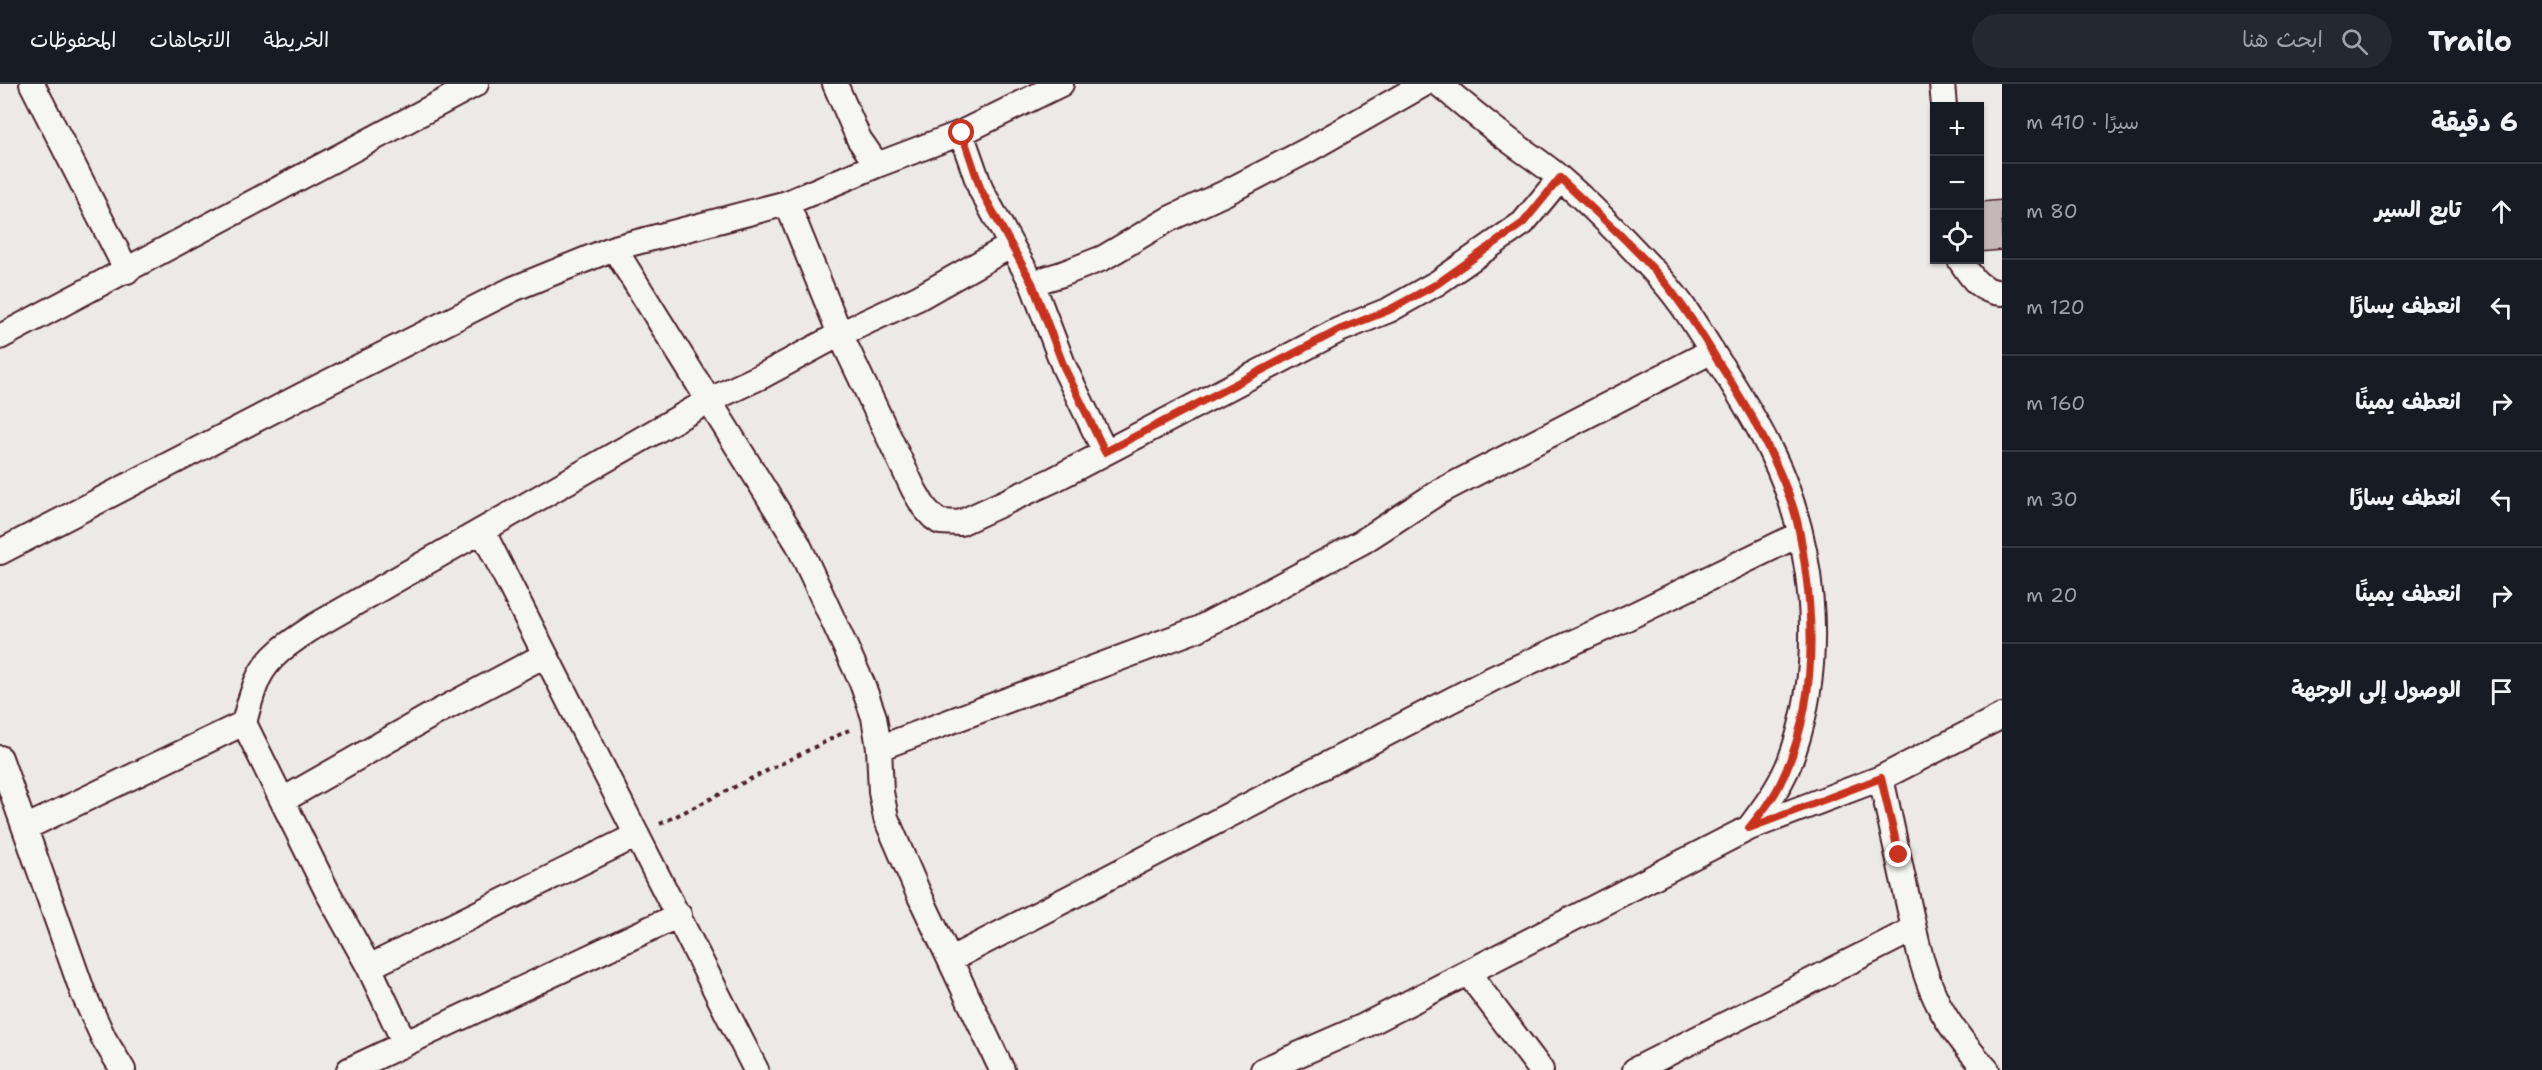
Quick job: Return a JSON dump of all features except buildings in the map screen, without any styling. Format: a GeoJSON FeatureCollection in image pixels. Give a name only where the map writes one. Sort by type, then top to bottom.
{"type":"FeatureCollection","features":[{"type":"Feature","properties":{"kind":"street"},"geometry":{"type":"LineString","coordinates":[[32,84],[127,271]]}},
{"type":"Feature","properties":{"kind":"street"},"geometry":{"type":"LineString","coordinates":[[0,337],[476,84]]}},
{"type":"Feature","properties":{"kind":"street"},"geometry":{"type":"LineString","coordinates":[[836,84],[859,139],[877,165]]}},
{"type":"Feature","properties":{"kind":"street"},"geometry":{"type":"LineString","coordinates":[[0,552],[513,289],[614,248],[683,228],[787,203],[877,165],[962,133],[1061,84]]}},
{"type":"Feature","properties":{"kind":"street"},"geometry":{"type":"LineString","coordinates":[[1032,283],[1103,258],[1169,219],[1308,150],[1424,84]]}},
{"type":"Feature","properties":{"kind":"street"},"geometry":{"type":"LineString","coordinates":[[1439,84],[1505,138],[1560,178],[1665,283],[1712,351],[1773,454],[1800,534],[1809,594],[1811,637],[1805,710],[1794,752],[1777,790],[1749,828]]}},
{"type":"Feature","properties":{"kind":"street"},"geometry":{"type":"LineString","coordinates":[[1942,84],[1944,102]]}},
{"type":"Feature","properties":{"kind":"street"},"geometry":{"type":"LineString","coordinates":[[962,133],[981,190],[1032,283],[1064,367],[1105,452]]}},
{"type":"Feature","properties":{"kind":"street"},"geometry":{"type":"LineString","coordinates":[[787,203],[840,334],[924,507],[940,522],[960,523],[1053,480],[1339,330],[1389,310],[1437,284],[1523,223],[1560,178]]}},
{"type":"Feature","properties":{"kind":"street"},"geometry":{"type":"LineString","coordinates":[[405,1044],[369,967],[327,891],[244,723],[259,677],[266,666],[283,648],[315,626],[483,532],[710,400],[764,375],[840,334],[918,298],[1010,246]]}},
{"type":"Feature","properties":{"kind":"street"},"geometry":{"type":"LineString","coordinates":[[614,248],[798,544],[862,683],[874,717],[879,748],[881,792],[886,818],[917,890],[1002,1070]]}},
{"type":"Feature","properties":{"kind":"street"},"geometry":{"type":"LineString","coordinates":[[1963,264],[1976,284],[1990,292],[2002,293]]}},
{"type":"Feature","properties":{"kind":"street"},"geometry":{"type":"LineString","coordinates":[[879,748],[1198,629],[1362,542],[1439,492],[1712,351]]}},
{"type":"Feature","properties":{"kind":"street"},"geometry":{"type":"LineString","coordinates":[[483,532],[756,1070]]}},
{"type":"Feature","properties":{"kind":"street"},"geometry":{"type":"LineString","coordinates":[[951,959],[1494,678],[1636,614],[1800,534]]}},
{"type":"Feature","properties":{"kind":"street"},"geometry":{"type":"LineString","coordinates":[[283,800],[432,715],[545,655]]}},
{"type":"Feature","properties":{"kind":"street"},"geometry":{"type":"LineString","coordinates":[[1263,1070],[1364,1026],[1749,828],[1881,778],[2002,716]]}},
{"type":"Feature","properties":{"kind":"street"},"geometry":{"type":"LineString","coordinates":[[25,828],[244,723]]}},
{"type":"Feature","properties":{"kind":"street"},"geometry":{"type":"LineString","coordinates":[[0,758],[4,785],[25,828],[84,993],[104,1039],[123,1070]]}},
{"type":"Feature","properties":{"kind":"street"},"geometry":{"type":"LineString","coordinates":[[1881,778],[1922,968],[1936,1002],[1952,1029],[1986,1070]]}},
{"type":"Feature","properties":{"kind":"street"},"geometry":{"type":"LineString","coordinates":[[369,967],[637,835]]}},
{"type":"Feature","properties":{"kind":"street"},"geometry":{"type":"LineString","coordinates":[[349,1070],[679,915]]}},
{"type":"Feature","properties":{"kind":"street"},"geometry":{"type":"LineString","coordinates":[[1635,1070],[1914,928]]}},
{"type":"Feature","properties":{"kind":"street"},"geometry":{"type":"LineString","coordinates":[[1468,973],[1541,1070]]}},
{"type":"Feature","properties":{"kind":"path"},"geometry":{"type":"LineString","coordinates":[[637,835],[874,717]]}},
{"type":"Feature","properties":{"kind":"route"},"geometry":{"type":"LineString","coordinates":[[962,133],[981,190],[1032,283],[1064,367],[1105,452],[1339,330],[1389,310],[1437,284],[1523,223],[1560,178],[1622,237],[1665,283],[1688,314],[1743,401],[1773,454],[1792,505],[1800,534],[1809,594],[1811,637],[1805,710],[1794,752],[1777,790],[1749,828],[1881,778],[1899,855]]}}]}
